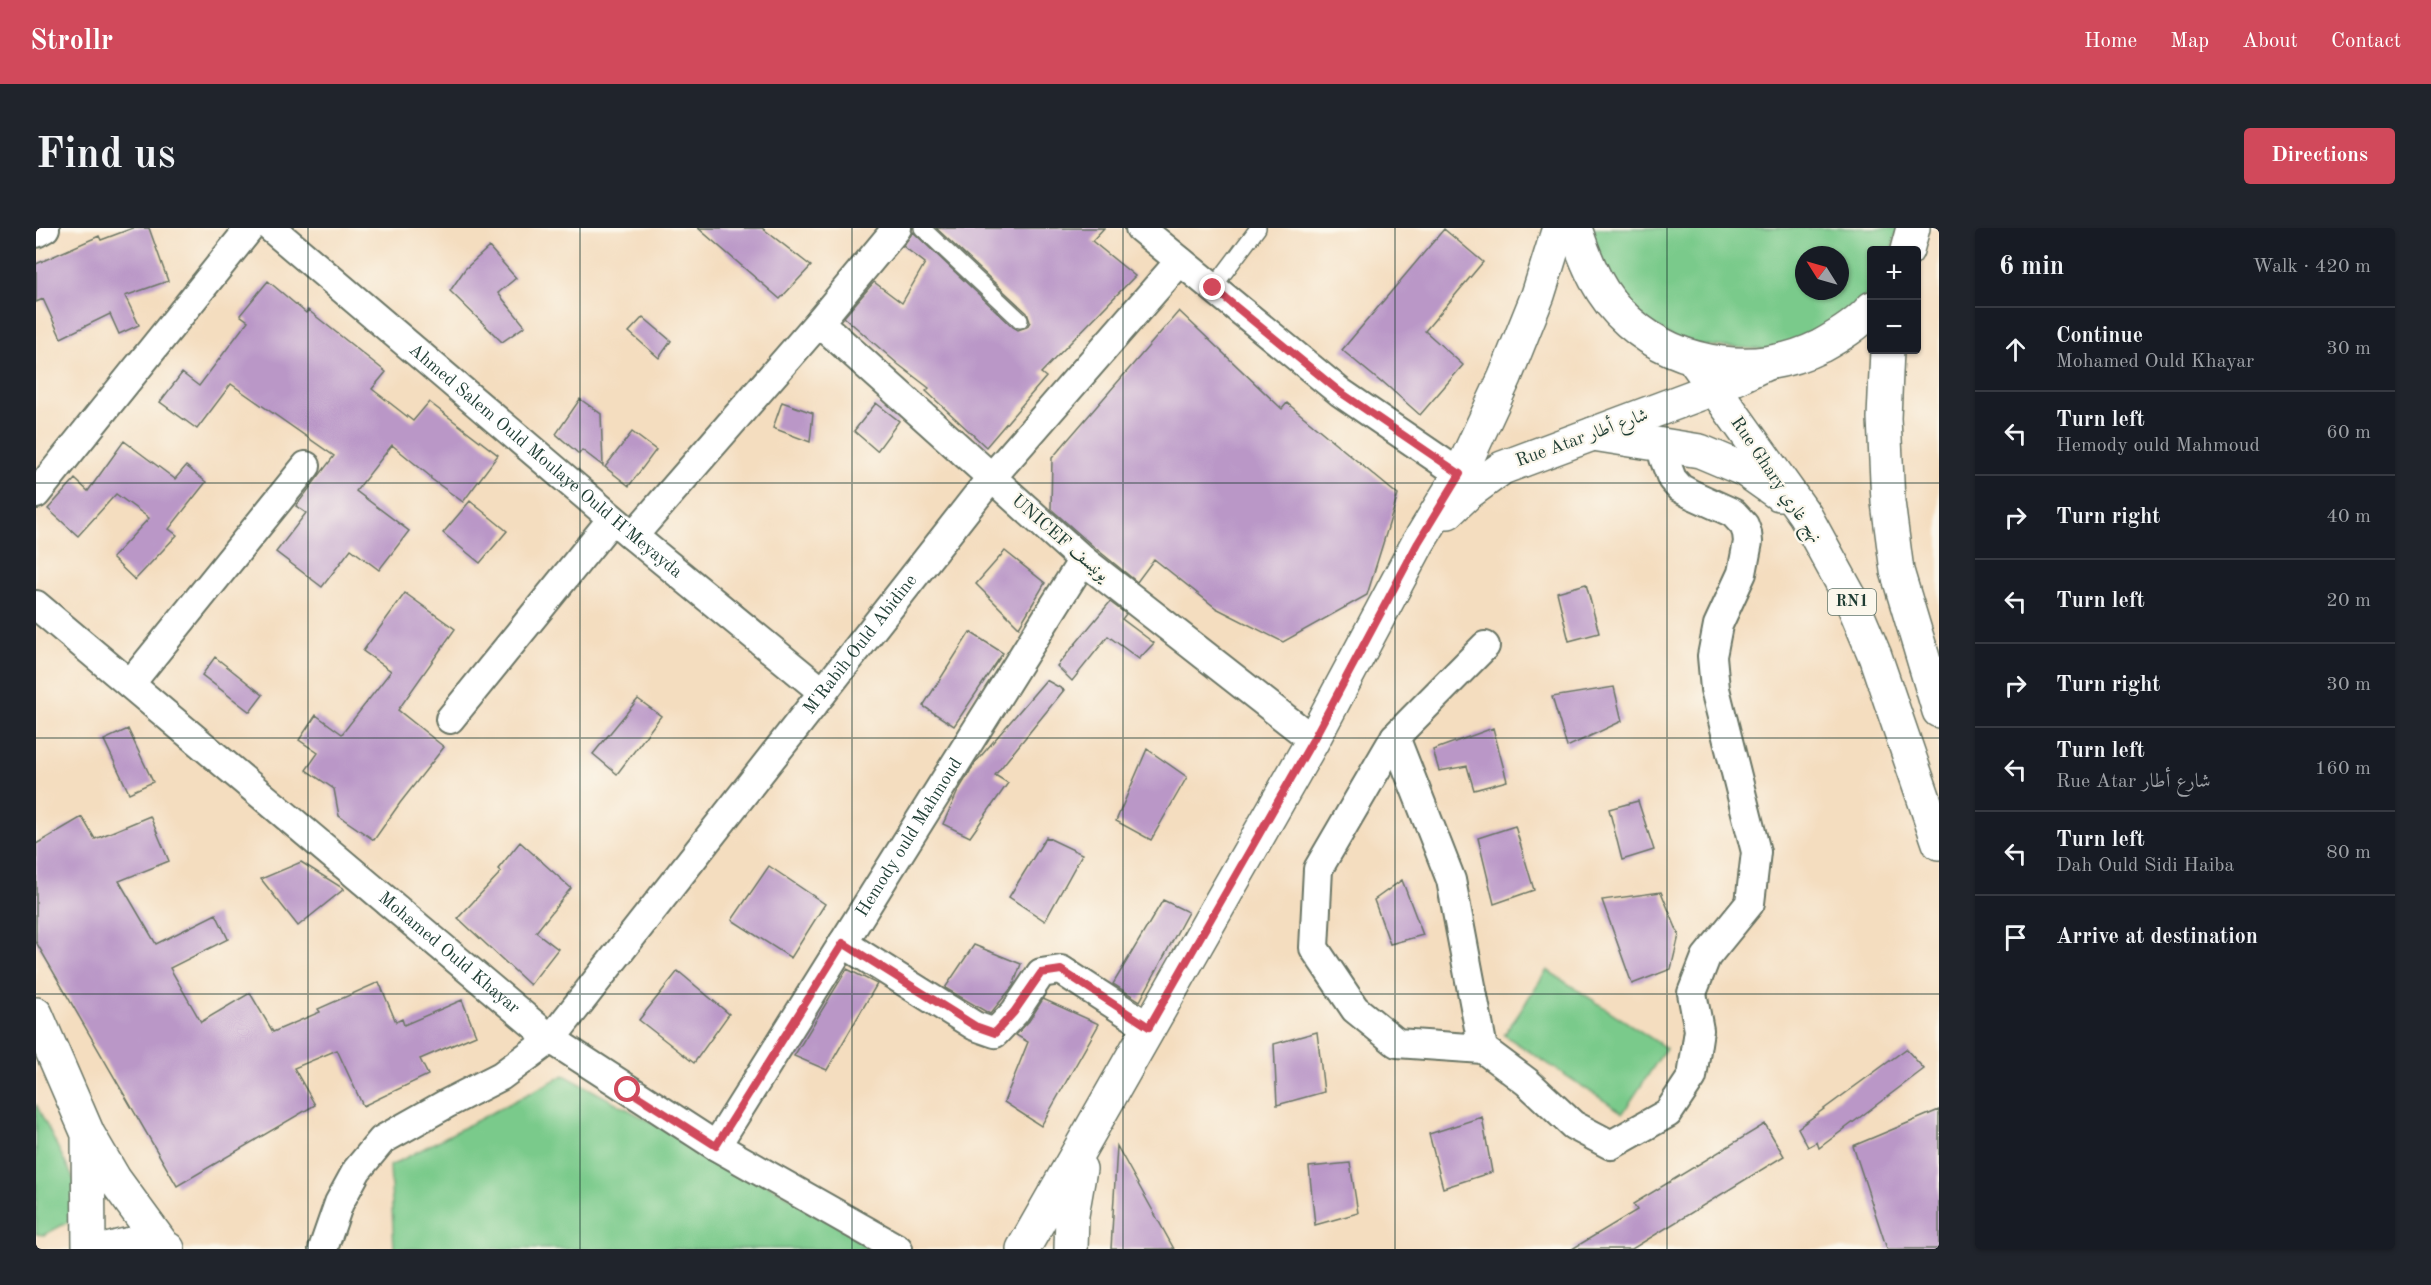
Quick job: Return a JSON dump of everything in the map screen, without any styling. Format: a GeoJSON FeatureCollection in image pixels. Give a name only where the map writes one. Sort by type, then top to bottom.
{"type":"FeatureCollection","features":[{"type":"Feature","properties":{"kind":"main road","name":"Rue Atar شارع أطار"},"geometry":{"type":"LineString","coordinates":[[1023,1249],[1313,740],[1418,543],[1460,474],[1505,377],[1538,295],[1559,228]]}},
{"type":"Feature","properties":{"kind":"main road"},"geometry":{"type":"LineString","coordinates":[[1575,228],[1586,262],[1604,294],[1629,322],[1659,343],[1692,357],[1728,364],[1765,364],[1803,355],[1837,337],[1867,312]]}},
{"type":"Feature","properties":{"kind":"main road"},"geometry":{"type":"LineString","coordinates":[[1908,246],[1913,228]]}},
{"type":"Feature","properties":{"kind":"main road","name":"RN1"},"geometry":{"type":"LineString","coordinates":[[1887,354],[1884,429],[1888,502],[1897,571],[1939,711]]}},
{"type":"Feature","properties":{"kind":"main road","name":"Rue Ghary نهج غاري"},"geometry":{"type":"LineString","coordinates":[[1692,357],[1805,515],[1851,599],[1875,656],[1939,843]]}},
{"type":"Feature","properties":{"kind":"main road","name":"Rue Atar شارع أطار"},"geometry":{"type":"LineString","coordinates":[[1418,543],[1468,493],[1502,468],[1713,389],[1765,364]]}},
{"type":"Feature","properties":{"kind":"main road"},"geometry":{"type":"LineString","coordinates":[[1593,434],[1700,451],[1744,470],[1765,483],[1805,515]]}},
{"type":"Feature","properties":{"kind":"main road"},"geometry":{"type":"LineString","coordinates":[[39,1028],[88,1134],[115,1180],[166,1248]]}},
{"type":"Feature","properties":{"kind":"main road"},"geometry":{"type":"LineString","coordinates":[[88,1134],[89,1249]]}},
{"type":"Feature","properties":{"kind":"main road","name":"Rue Atar شارع أطار"},"geometry":{"type":"LineString","coordinates":[[1071,1249],[1072,1215],[1086,1140]]}},
{"type":"Feature","properties":{"kind":"main road"},"geometry":{"type":"LineString","coordinates":[[111,1249],[125,1244],[145,1243],[166,1248]]}},
{"type":"Feature","properties":{"kind":"street"},"geometry":{"type":"LineString","coordinates":[[36,233],[45,228]]}},
{"type":"Feature","properties":{"kind":"street"},"geometry":{"type":"LineString","coordinates":[[36,494],[250,228]]}},
{"type":"Feature","properties":{"kind":"street","name":"Ahmed Salem Ould Moulaye Ould H'Meyayda"},"geometry":{"type":"LineString","coordinates":[[271,228],[622,527],[823,692]]}},
{"type":"Feature","properties":{"kind":"street"},"geometry":{"type":"LineString","coordinates":[[450,719],[622,527],[819,322],[897,228]]}},
{"type":"Feature","properties":{"kind":"street"},"geometry":{"type":"LineString","coordinates":[[1140,228],[1340,392],[1460,474]]}},
{"type":"Feature","properties":{"kind":"street","name":"M'Rabih Ould Abidine"},"geometry":{"type":"LineString","coordinates":[[323,1249],[343,1194],[357,1170],[382,1140],[501,1076],[551,1039],[991,478],[1180,261]]}},
{"type":"Feature","properties":{"kind":"street","name":"UNICEF يونيسف"},"geometry":{"type":"LineString","coordinates":[[819,322],[1083,560],[1313,740]]}},
{"type":"Feature","properties":{"kind":"street"},"geometry":{"type":"LineString","coordinates":[[1485,646],[1395,737],[1318,869],[1314,948],[1355,1009],[1397,1043],[1483,1049],[1527,1082],[1574,1125],[1611,1145],[1668,1113],[1692,1077],[1699,1030],[1692,993],[1706,957],[1750,903],[1756,852],[1715,689],[1712,656],[1718,625],[1742,573],[1748,542],[1747,533],[1744,525],[1733,513],[1686,491],[1672,479],[1664,458],[1664,444]]}},
{"type":"Feature","properties":{"kind":"street"},"geometry":{"type":"LineString","coordinates":[[130,684],[306,466]]}},
{"type":"Feature","properties":{"kind":"street","name":"Hemody ould Mahmoud"},"geometry":{"type":"LineString","coordinates":[[716,1146],[1083,560]]}},
{"type":"Feature","properties":{"kind":"street","name":"Mohamed Ould Khayar"},"geometry":{"type":"LineString","coordinates":[[36,605],[551,1039],[716,1146],[898,1249]]}},
{"type":"Feature","properties":{"kind":"street"},"geometry":{"type":"LineString","coordinates":[[1395,737],[1451,880],[1483,1049]]}},
{"type":"Feature","properties":{"kind":"street"},"geometry":{"type":"LineString","coordinates":[[843,943],[975,1026],[995,1033],[1014,1012],[1041,973],[1061,970],[1149,1027]]}},
{"type":"Feature","properties":{"kind":"lane"},"geometry":{"type":"LineString","coordinates":[[922,228],[1020,320]]}},
{"type":"Feature","properties":{"kind":"lane"},"geometry":{"type":"LineString","coordinates":[[1213,288],[1258,228]]}},
{"type":"Feature","properties":{"kind":"green space"},"geometry":{"type":"Polygon","coordinates":[[[1589,228],[1898,228],[1893,246],[1867,246],[1867,295],[1865,298],[1828,331],[1782,351],[1684,344],[1641,318],[1608,280],[1589,228]]]}},
{"type":"Feature","properties":{"kind":"green space"},"geometry":{"type":"Polygon","coordinates":[[[1547,970],[1666,1048],[1623,1113],[1504,1035],[1547,970]]]}},
{"type":"Feature","properties":{"kind":"green space"},"geometry":{"type":"Polygon","coordinates":[[[564,1075],[887,1249],[394,1249],[390,1166],[564,1075]]]}},
{"type":"Feature","properties":{"kind":"green space"},"geometry":{"type":"Polygon","coordinates":[[[36,1104],[75,1182],[72,1220],[44,1235],[36,1234],[36,1104]]]}},
{"type":"Feature","properties":{"kind":"building"},"geometry":{"type":"Polygon","coordinates":[[[133,228],[149,228],[168,281],[125,296],[139,325],[119,334],[110,314],[61,338],[43,299],[36,302],[36,264],[99,236],[101,240],[133,228]]]}},
{"type":"Feature","properties":{"kind":"building"},"geometry":{"type":"Polygon","coordinates":[[[698,228],[762,228],[811,266],[780,299],[698,228]]]}},
{"type":"Feature","properties":{"kind":"building"},"geometry":{"type":"Polygon","coordinates":[[[936,228],[1104,228],[1092,241],[1135,276],[1041,373],[1046,377],[986,447],[926,391],[929,388],[844,317],[874,282],[902,303],[925,263],[903,246],[913,232],[1013,327],[1018,330],[1027,327],[1030,322],[1027,313],[936,228]]]}},
{"type":"Feature","properties":{"kind":"building"},"geometry":{"type":"Polygon","coordinates":[[[1444,229],[1483,262],[1425,331],[1463,365],[1420,415],[1342,350],[1444,229]]]}},
{"type":"Feature","properties":{"kind":"building"},"geometry":{"type":"Polygon","coordinates":[[[489,247],[516,278],[498,293],[525,326],[502,342],[450,291],[465,269],[489,247]]]}},
{"type":"Feature","properties":{"kind":"building"},"geometry":{"type":"Polygon","coordinates":[[[268,281],[306,313],[308,310],[386,372],[372,389],[413,421],[429,402],[498,455],[463,502],[430,478],[392,445],[356,491],[409,531],[379,570],[351,549],[322,587],[276,552],[306,513],[296,506],[334,456],[231,384],[197,429],[160,402],[182,373],[199,386],[248,321],[240,315],[268,281]]]}},
{"type":"Feature","properties":{"kind":"building"},"geometry":{"type":"Polygon","coordinates":[[[1179,311],[1282,409],[1287,403],[1398,495],[1367,595],[1283,642],[1216,608],[1154,559],[1137,582],[1051,509],[1052,458],[1179,311]]]}},
{"type":"Feature","properties":{"kind":"building"},"geometry":{"type":"Polygon","coordinates":[[[643,317],[671,341],[659,358],[629,332],[643,317]]]}},
{"type":"Feature","properties":{"kind":"building"},"geometry":{"type":"Polygon","coordinates":[[[580,399],[601,414],[603,466],[582,450],[579,454],[556,434],[580,399]]]}},
{"type":"Feature","properties":{"kind":"building"},"geometry":{"type":"Polygon","coordinates":[[[782,402],[813,413],[810,442],[773,428],[782,402]]]}},
{"type":"Feature","properties":{"kind":"building"},"geometry":{"type":"Polygon","coordinates":[[[876,403],[899,421],[877,451],[854,431],[876,403]]]}},
{"type":"Feature","properties":{"kind":"building"},"geometry":{"type":"Polygon","coordinates":[[[632,432],[656,450],[629,486],[605,467],[632,432]]]}},
{"type":"Feature","properties":{"kind":"building"},"geometry":{"type":"Polygon","coordinates":[[[124,441],[175,479],[186,466],[206,482],[169,529],[177,535],[135,580],[112,558],[149,518],[116,494],[78,536],[48,509],[75,479],[88,491],[124,441]]]}},
{"type":"Feature","properties":{"kind":"building"},"geometry":{"type":"Polygon","coordinates":[[[470,501],[507,531],[480,563],[443,533],[470,501]]]}},
{"type":"Feature","properties":{"kind":"building"},"geometry":{"type":"Polygon","coordinates":[[[1005,551],[1045,583],[1019,627],[976,584],[1005,551]]]}},
{"type":"Feature","properties":{"kind":"building"},"geometry":{"type":"Polygon","coordinates":[[[1586,584],[1599,633],[1569,641],[1557,592],[1586,584]]]}},
{"type":"Feature","properties":{"kind":"building"},"geometry":{"type":"Polygon","coordinates":[[[405,593],[455,629],[398,710],[444,747],[374,840],[339,816],[334,789],[306,770],[318,753],[299,740],[316,715],[342,734],[391,671],[363,651],[405,593]]]}},
{"type":"Feature","properties":{"kind":"building"},"geometry":{"type":"Polygon","coordinates":[[[1110,602],[1126,614],[1122,619],[1154,643],[1139,659],[1108,636],[1072,681],[1057,666],[1110,602]]]}},
{"type":"Feature","properties":{"kind":"building"},"geometry":{"type":"Polygon","coordinates":[[[970,632],[1003,653],[954,726],[923,706],[970,632]]]}},
{"type":"Feature","properties":{"kind":"building"},"geometry":{"type":"Polygon","coordinates":[[[215,657],[263,695],[250,712],[202,675],[215,657]]]}},
{"type":"Feature","properties":{"kind":"building"},"geometry":{"type":"Polygon","coordinates":[[[1046,680],[1064,690],[995,775],[1008,783],[970,837],[943,824],[958,791],[975,763],[1046,680]]]}},
{"type":"Feature","properties":{"kind":"building"},"geometry":{"type":"Polygon","coordinates":[[[1614,687],[1622,721],[1567,747],[1552,697],[1614,687]]]}},
{"type":"Feature","properties":{"kind":"building"},"geometry":{"type":"Polygon","coordinates":[[[638,699],[661,716],[617,774],[593,754],[638,699]]]}},
{"type":"Feature","properties":{"kind":"building"},"geometry":{"type":"Polygon","coordinates":[[[1493,728],[1507,781],[1474,790],[1467,766],[1439,771],[1433,750],[1493,728]]]}},
{"type":"Feature","properties":{"kind":"building"},"geometry":{"type":"Polygon","coordinates":[[[128,729],[153,782],[129,793],[104,740],[128,729]]]}},
{"type":"Feature","properties":{"kind":"building"},"geometry":{"type":"Polygon","coordinates":[[[1147,749],[1187,777],[1151,840],[1116,821],[1147,749]]]}},
{"type":"Feature","properties":{"kind":"building"},"geometry":{"type":"Polygon","coordinates":[[[1638,801],[1654,850],[1622,860],[1609,809],[1638,801]]]}},
{"type":"Feature","properties":{"kind":"building"},"geometry":{"type":"Polygon","coordinates":[[[150,816],[169,861],[119,881],[156,944],[216,914],[228,939],[170,968],[201,1022],[250,993],[273,1032],[320,1012],[318,1009],[379,982],[396,1022],[402,1019],[404,1025],[462,1000],[476,1035],[420,1059],[428,1075],[363,1106],[337,1050],[294,1068],[315,1105],[177,1186],[36,942],[36,844],[82,817],[95,839],[150,816]]]}},
{"type":"Feature","properties":{"kind":"building"},"geometry":{"type":"Polygon","coordinates":[[[1515,826],[1534,890],[1494,904],[1478,838],[1515,826]]]}},
{"type":"Feature","properties":{"kind":"building"},"geometry":{"type":"Polygon","coordinates":[[[1046,837],[1082,854],[1045,921],[1009,897],[1046,837]]]}},
{"type":"Feature","properties":{"kind":"building"},"geometry":{"type":"Polygon","coordinates":[[[520,842],[571,888],[536,932],[558,949],[530,985],[458,918],[501,872],[498,869],[520,842]]]}},
{"type":"Feature","properties":{"kind":"building"},"geometry":{"type":"Polygon","coordinates":[[[301,862],[344,889],[298,926],[261,879],[301,862]]]}},
{"type":"Feature","properties":{"kind":"building"},"geometry":{"type":"Polygon","coordinates":[[[769,866],[825,904],[791,958],[732,920],[769,866]]]}},
{"type":"Feature","properties":{"kind":"building"},"geometry":{"type":"Polygon","coordinates":[[[1402,880],[1423,935],[1390,944],[1374,900],[1402,880]]]}},
{"type":"Feature","properties":{"kind":"building"},"geometry":{"type":"Polygon","coordinates":[[[1661,892],[1679,935],[1671,969],[1632,984],[1602,900],[1661,892]]]}},
{"type":"Feature","properties":{"kind":"building"},"geometry":{"type":"Polygon","coordinates":[[[1163,900],[1188,912],[1140,1001],[1113,984],[1163,900]]]}},
{"type":"Feature","properties":{"kind":"building"},"geometry":{"type":"Polygon","coordinates":[[[974,945],[1021,964],[1013,986],[990,1014],[945,988],[974,945]]]}},
{"type":"Feature","properties":{"kind":"building"},"geometry":{"type":"Polygon","coordinates":[[[847,969],[877,984],[827,1070],[794,1056],[847,969]]]}},
{"type":"Feature","properties":{"kind":"building"},"geometry":{"type":"Polygon","coordinates":[[[678,971],[729,1014],[694,1063],[639,1020],[678,971]]]}},
{"type":"Feature","properties":{"kind":"building"},"geometry":{"type":"Polygon","coordinates":[[[1043,999],[1099,1024],[1041,1126],[1004,1102],[1028,1042],[1016,1035],[1029,1021],[1043,999]]]}},
{"type":"Feature","properties":{"kind":"building"},"geometry":{"type":"Polygon","coordinates":[[[1317,1032],[1324,1092],[1277,1105],[1274,1044],[1317,1032]]]}},
{"type":"Feature","properties":{"kind":"building"},"geometry":{"type":"Polygon","coordinates":[[[1906,1049],[1924,1069],[1819,1148],[1817,1142],[1808,1147],[1798,1128],[1906,1049]]]}},
{"type":"Feature","properties":{"kind":"building"},"geometry":{"type":"Polygon","coordinates":[[[1939,1110],[1939,1249],[1887,1249],[1853,1146],[1939,1110]]]}},
{"type":"Feature","properties":{"kind":"building"},"geometry":{"type":"Polygon","coordinates":[[[1482,1117],[1492,1172],[1443,1188],[1429,1134],[1482,1117]]]}},
{"type":"Feature","properties":{"kind":"building"},"geometry":{"type":"Polygon","coordinates":[[[1765,1124],[1784,1156],[1632,1249],[1572,1249],[1637,1210],[1633,1204],[1765,1124]]]}},
{"type":"Feature","properties":{"kind":"building"},"geometry":{"type":"Polygon","coordinates":[[[1117,1146],[1174,1249],[1111,1249],[1117,1146]]]}},
{"type":"Feature","properties":{"kind":"building"},"geometry":{"type":"Polygon","coordinates":[[[1350,1163],[1358,1213],[1315,1225],[1309,1167],[1350,1163]]]}},
{"type":"Feature","properties":{"kind":"route"},"geometry":{"type":"LineString","coordinates":[[628,1090],[716,1146],[843,943],[975,1026],[995,1033],[1014,1012],[1041,973],[1061,970],[1149,1027],[1313,740],[1418,543],[1460,474],[1340,392],[1213,288]]}}]}
